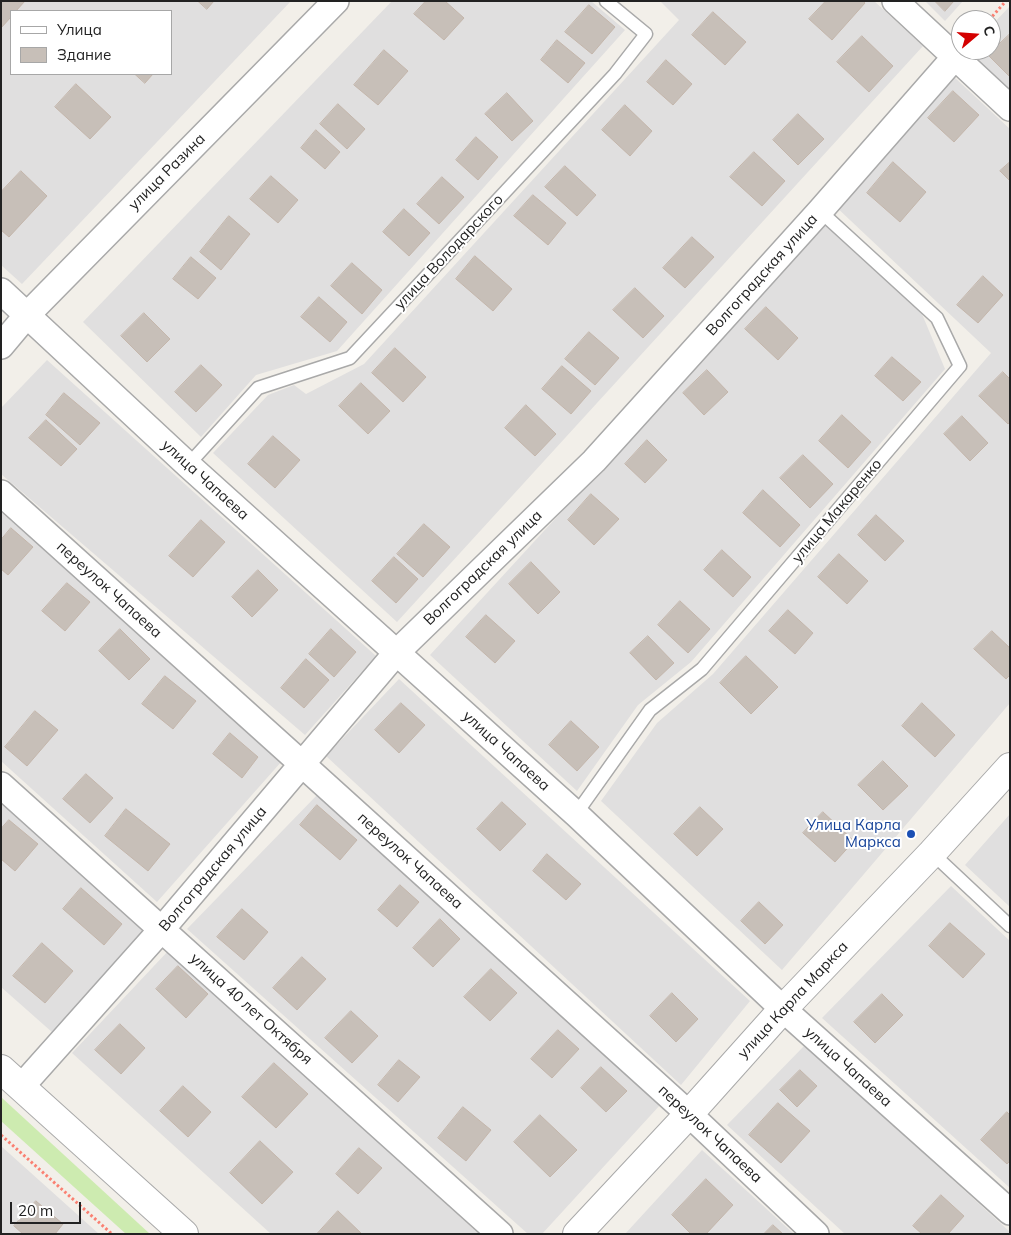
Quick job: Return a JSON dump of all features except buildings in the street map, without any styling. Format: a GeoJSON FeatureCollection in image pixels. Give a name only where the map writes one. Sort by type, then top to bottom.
{"type":"FeatureCollection","features":[{"type":"Feature","properties":{"kind":"street","name":"улица Разина"},"geometry":{"type":"LineString","coordinates":[[1,346],[27,315],[336,1]]}},
{"type":"Feature","properties":{"kind":"street"},"geometry":{"type":"LineString","coordinates":[[895,1],[951,55]]}},
{"type":"Feature","properties":{"kind":"street","name":"Волгоградская улица"},"geometry":{"type":"LineString","coordinates":[[21,1087],[162,929],[397,652],[594,461],[820,211],[952,60]]}},
{"type":"Feature","properties":{"kind":"street"},"geometry":{"type":"LineString","coordinates":[[956,60],[1010,108]]}},
{"type":"Feature","properties":{"kind":"street","name":"улица Чапаева"},"geometry":{"type":"LineString","coordinates":[[1,292],[188,465],[576,814],[783,1009],[1010,1212]]}},
{"type":"Feature","properties":{"kind":"street","name":"переулок Чапаева"},"geometry":{"type":"LineString","coordinates":[[1,493],[689,1114],[816,1234]]}},
{"type":"Feature","properties":{"kind":"street","name":"улица Карла Маркса"},"geometry":{"type":"LineString","coordinates":[[577,1234],[689,1114],[783,1009],[932,853],[1010,767]]}},
{"type":"Feature","properties":{"kind":"street","name":"улица 40 лет Октября"},"geometry":{"type":"LineString","coordinates":[[1,785],[500,1234]]}},
{"type":"Feature","properties":{"kind":"street"},"geometry":{"type":"LineString","coordinates":[[1,1069],[184,1234]]}},
{"type":"Feature","properties":{"kind":"lane","name":"улица Володарского"},"geometry":{"type":"LineString","coordinates":[[188,465],[258,388],[350,358],[615,74],[646,34],[606,1]]}},
{"type":"Feature","properties":{"kind":"lane","name":"улица Макаренко"},"geometry":{"type":"LineString","coordinates":[[576,814],[650,710],[702,669],[960,366],[937,318],[820,211]]}},
{"type":"Feature","properties":{"kind":"lane"},"geometry":{"type":"LineString","coordinates":[[932,853],[1010,926]]}},
{"type":"Feature","properties":{"kind":"path"},"geometry":{"type":"LineString","coordinates":[[1,1135],[112,1234]]}},
{"type":"Feature","properties":{"kind":"shaded area"},"geometry":{"type":"Polygon","coordinates":[[[1,1],[291,1],[22,284],[1,265],[1,1]]]}},
{"type":"Feature","properties":{"kind":"shaded area"},"geometry":{"type":"Polygon","coordinates":[[[392,1],[591,1],[625,30],[337,351],[256,375],[201,437],[83,322],[392,1]]]}},
{"type":"Feature","properties":{"kind":"shaded area"},"geometry":{"type":"Polygon","coordinates":[[[660,1],[874,1],[923,46],[397,622],[213,453],[268,395],[294,385],[306,394],[364,364],[679,20],[660,1]]]}},
{"type":"Feature","properties":{"kind":"shaded area"},"geometry":{"type":"Polygon","coordinates":[[[925,1],[963,1],[955,10],[951,10],[951,14],[945,21],[925,1]]]}},
{"type":"Feature","properties":{"kind":"shaded area"},"geometry":{"type":"Polygon","coordinates":[[[1010,6],[1010,89],[978,60],[1001,60],[1001,15],[1010,6]]]}},
{"type":"Feature","properties":{"kind":"shaded area"},"geometry":{"type":"Polygon","coordinates":[[[953,76],[1010,129],[1010,703],[782,970],[601,801],[657,723],[713,674],[991,353],[833,204],[953,76]]]}},
{"type":"Feature","properties":{"kind":"shaded area"},"geometry":{"type":"Polygon","coordinates":[[[825,225],[922,314],[945,369],[691,662],[638,705],[577,791],[430,655],[825,225]]]}},
{"type":"Feature","properties":{"kind":"shaded area"},"geometry":{"type":"Polygon","coordinates":[[[47,360],[376,656],[305,735],[1,474],[1,408],[47,360]]]}},
{"type":"Feature","properties":{"kind":"shaded area"},"geometry":{"type":"Polygon","coordinates":[[[1,512],[282,761],[157,902],[1,761],[1,512]]]}},
{"type":"Feature","properties":{"kind":"shaded area"},"geometry":{"type":"Polygon","coordinates":[[[399,679],[750,1001],[681,1085],[326,756],[399,679]]]}},
{"type":"Feature","properties":{"kind":"shaded area"},"geometry":{"type":"Polygon","coordinates":[[[319,793],[661,1104],[542,1234],[528,1234],[187,929],[319,793]]]}},
{"type":"Feature","properties":{"kind":"shaded area"},"geometry":{"type":"Polygon","coordinates":[[[1,800],[145,932],[53,1033],[1,987],[1,800]]]}},
{"type":"Feature","properties":{"kind":"shaded area"},"geometry":{"type":"Polygon","coordinates":[[[1010,814],[1010,907],[965,865],[1010,814]]]}},
{"type":"Feature","properties":{"kind":"shaded area"},"geometry":{"type":"Polygon","coordinates":[[[951,886],[1010,941],[1010,1188],[822,1018],[951,886]]]}},
{"type":"Feature","properties":{"kind":"shaded area"},"geometry":{"type":"Polygon","coordinates":[[[169,950],[479,1234],[271,1234],[72,1053],[169,950]]]}},
{"type":"Feature","properties":{"kind":"shaded area"},"geometry":{"type":"Polygon","coordinates":[[[805,1045],[1010,1234],[845,1234],[727,1125],[805,1045]]]}},
{"type":"Feature","properties":{"kind":"shaded area"},"geometry":{"type":"Polygon","coordinates":[[[1,1146],[99,1234],[1,1234],[1,1146]]]}},
{"type":"Feature","properties":{"kind":"shaded area"},"geometry":{"type":"Polygon","coordinates":[[[702,1150],[794,1234],[625,1234],[702,1150]]]}},
{"type":"Feature","properties":{"kind":"green space"},"geometry":{"type":"Polygon","coordinates":[[[1,1097],[150,1234],[126,1234],[1,1121],[1,1097]]]}},
{"type":"Feature","properties":{"kind":"place","name":"Улица Карла Маркса"},"geometry":{"type":"Point","coordinates":[911,834]}}]}
